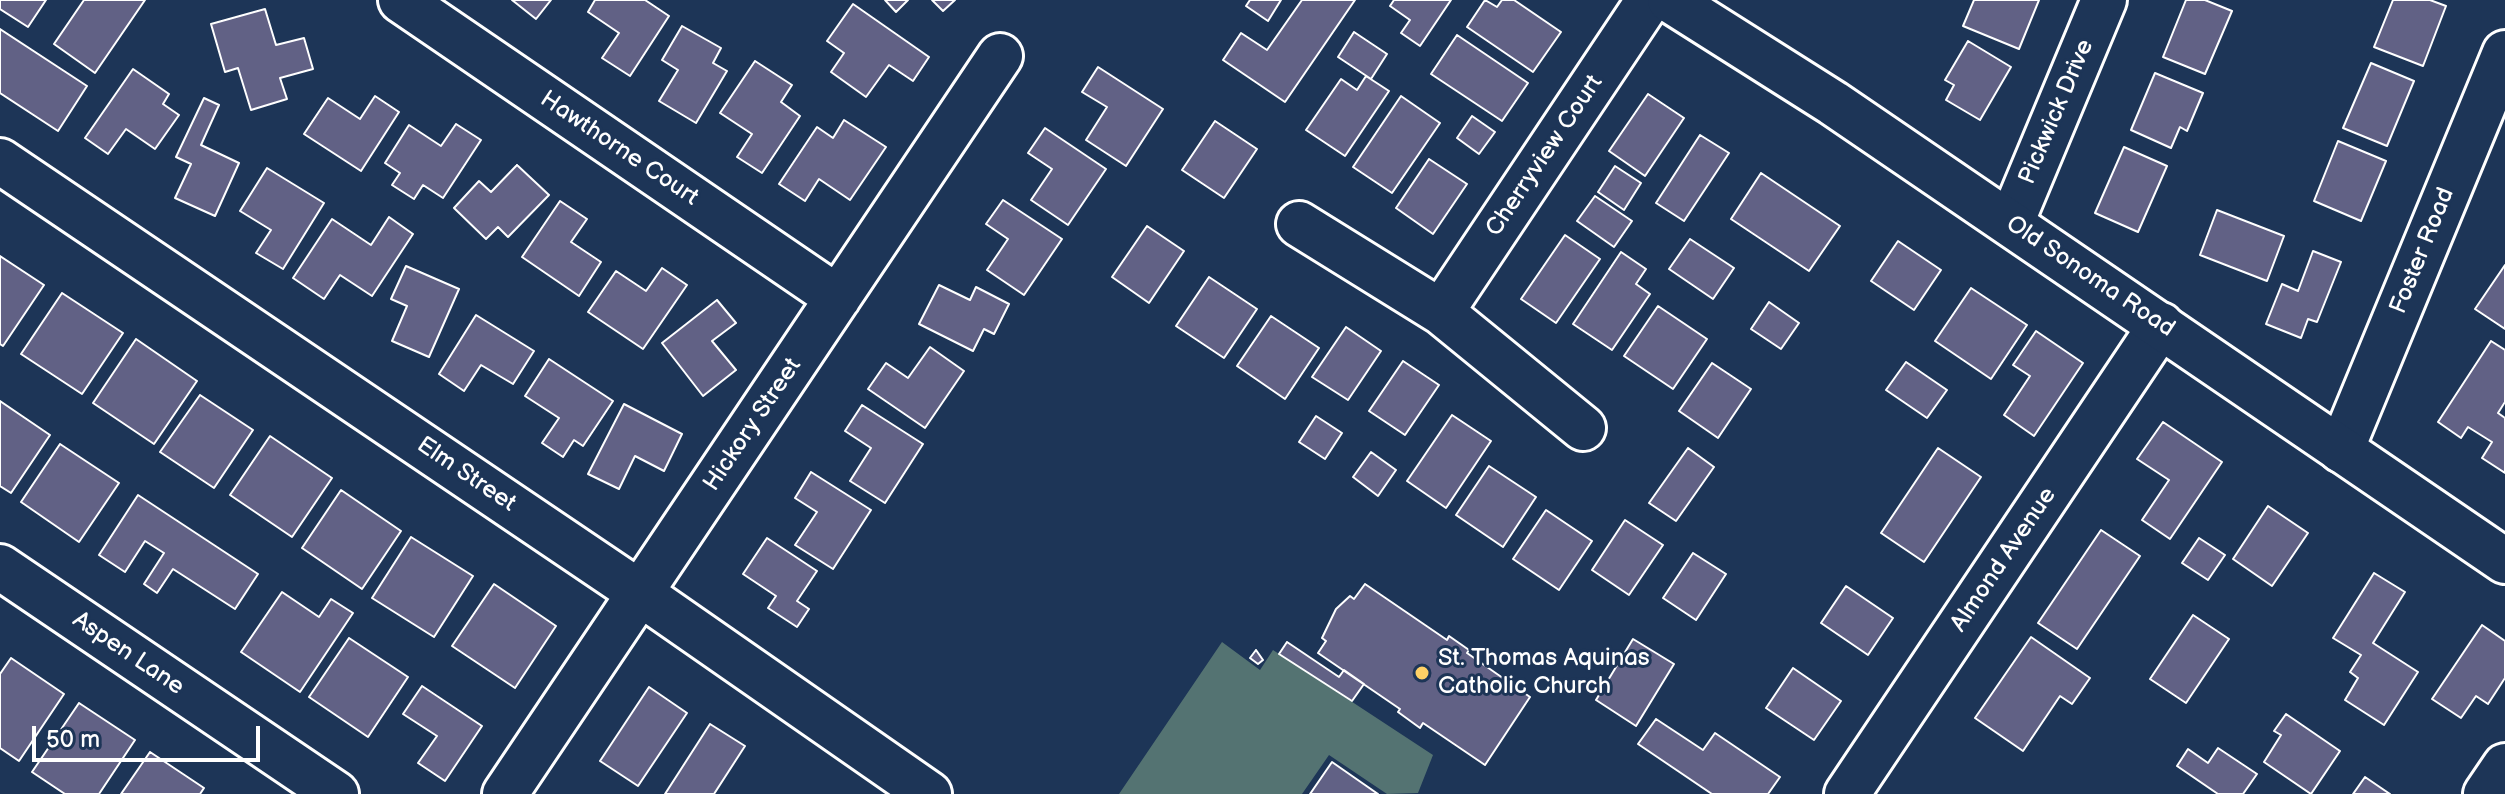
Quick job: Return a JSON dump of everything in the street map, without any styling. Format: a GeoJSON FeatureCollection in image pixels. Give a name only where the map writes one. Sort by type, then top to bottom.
{"type":"FeatureCollection","features":[{"type":"Feature","properties":{"kind":"street","name":"Hawthorne Court"},"geometry":{"type":"LineString","coordinates":[[401,0],[838,298]]}},
{"type":"Feature","properties":{"kind":"street","name":"Cherryview Court"},"geometry":{"type":"LineString","coordinates":[[1441,312],[1649,0]]}},
{"type":"Feature","properties":{"kind":"street","name":"Old Sonoma Road"},"geometry":{"type":"LineString","coordinates":[[1670,0],[1833,103],[2505,561]]}},
{"type":"Feature","properties":{"kind":"street","name":"Pickwick Drive"},"geometry":{"type":"LineString","coordinates":[[2011,223],[2104,0]]}},
{"type":"Feature","properties":{"kind":"street","name":"Hickory Street"},"geometry":{"type":"LineString","coordinates":[[505,794],[1000,56]]}},
{"type":"Feature","properties":{"kind":"street","name":"Foster Road"},"geometry":{"type":"LineString","coordinates":[[2341,450],[2500,82]]}},
{"type":"Feature","properties":{"kind":"street","name":"Elm Street"},"geometry":{"type":"LineString","coordinates":[[0,161],[640,593],[929,794]]}},
{"type":"Feature","properties":{"kind":"street"},"geometry":{"type":"LineString","coordinates":[[1299,224],[1441,312],[1583,428]]}},
{"type":"Feature","properties":{"kind":"street","name":"Almond Avenue"},"geometry":{"type":"LineString","coordinates":[[1847,794],[2161,325]]}},
{"type":"Feature","properties":{"kind":"street","name":"Aspen Lane"},"geometry":{"type":"LineString","coordinates":[[0,567],[336,794]]}},
{"type":"Feature","properties":{"kind":"street"},"geometry":{"type":"LineString","coordinates":[[2486,794],[2505,766]]}},
{"type":"Feature","properties":{"kind":"green space"},"geometry":{"type":"Polygon","coordinates":[[[1222,642],[1260,670],[1273,650],[1433,755],[1418,793],[1387,794],[1329,755],[1302,794],[1119,794],[1222,642]]]}},
{"type":"Feature","properties":{"kind":"building"},"geometry":{"type":"Polygon","coordinates":[[[0,0],[46,0],[28,27],[0,9],[0,0]]]}},
{"type":"Feature","properties":{"kind":"building"},"geometry":{"type":"Polygon","coordinates":[[[84,0],[145,0],[95,73],[54,44],[84,0]]]}},
{"type":"Feature","properties":{"kind":"building"},"geometry":{"type":"Polygon","coordinates":[[[512,0],[551,0],[536,19],[512,0]]]}},
{"type":"Feature","properties":{"kind":"building"},"geometry":{"type":"Polygon","coordinates":[[[595,0],[645,0],[669,16],[630,76],[602,58],[619,33],[588,12],[595,0]]]}},
{"type":"Feature","properties":{"kind":"building"},"geometry":{"type":"Polygon","coordinates":[[[885,0],[908,0],[896,12],[885,0]]]}},
{"type":"Feature","properties":{"kind":"building"},"geometry":{"type":"Polygon","coordinates":[[[932,0],[955,0],[943,11],[932,0]]]}},
{"type":"Feature","properties":{"kind":"building"},"geometry":{"type":"Polygon","coordinates":[[[1250,0],[1281,0],[1268,21],[1246,6],[1250,0]]]}},
{"type":"Feature","properties":{"kind":"building"},"geometry":{"type":"Polygon","coordinates":[[[1302,0],[1355,0],[1285,102],[1223,60],[1241,33],[1267,50],[1302,0]]]}},
{"type":"Feature","properties":{"kind":"building"},"geometry":{"type":"Polygon","coordinates":[[[1394,0],[1451,0],[1420,46],[1401,33],[1410,20],[1390,6],[1394,0]]]}},
{"type":"Feature","properties":{"kind":"building"},"geometry":{"type":"Polygon","coordinates":[[[1485,0],[1497,7],[1502,0],[1514,0],[1561,32],[1533,72],[1467,27],[1485,0]]]}},
{"type":"Feature","properties":{"kind":"building"},"geometry":{"type":"Polygon","coordinates":[[[1974,0],[2039,0],[2019,49],[1963,26],[1974,0]]]}},
{"type":"Feature","properties":{"kind":"building"},"geometry":{"type":"Polygon","coordinates":[[[2186,0],[2205,0],[2232,11],[2205,74],[2163,57],[2186,0]]]}},
{"type":"Feature","properties":{"kind":"building"},"geometry":{"type":"Polygon","coordinates":[[[2393,0],[2430,0],[2446,6],[2423,66],[2374,47],[2393,0]]]}},
{"type":"Feature","properties":{"kind":"building"},"geometry":{"type":"Polygon","coordinates":[[[853,4],[929,57],[913,81],[889,65],[866,97],[831,72],[844,53],[827,41],[853,4]]]}},
{"type":"Feature","properties":{"kind":"building"},"geometry":{"type":"Polygon","coordinates":[[[265,9],[276,45],[304,38],[313,69],[280,78],[287,99],[251,110],[238,68],[225,72],[211,24],[265,9]]]}},
{"type":"Feature","properties":{"kind":"building"},"geometry":{"type":"Polygon","coordinates":[[[682,26],[721,48],[713,63],[727,71],[696,123],[659,101],[678,70],[662,60],[682,26]]]}},
{"type":"Feature","properties":{"kind":"building"},"geometry":{"type":"Polygon","coordinates":[[[0,29],[87,86],[58,131],[0,93],[0,29]]]}},
{"type":"Feature","properties":{"kind":"building"},"geometry":{"type":"Polygon","coordinates":[[[1354,32],[1387,54],[1371,79],[1338,57],[1354,32]]]}},
{"type":"Feature","properties":{"kind":"building"},"geometry":{"type":"Polygon","coordinates":[[[1457,35],[1528,83],[1502,121],[1431,74],[1457,35]]]}},
{"type":"Feature","properties":{"kind":"building"},"geometry":{"type":"Polygon","coordinates":[[[1968,41],[2011,67],[1980,120],[1946,100],[1954,85],[1945,80],[1968,41]]]}},
{"type":"Feature","properties":{"kind":"building"},"geometry":{"type":"Polygon","coordinates":[[[755,61],[792,85],[781,102],[800,116],[762,173],[737,157],[752,134],[720,113],[755,61]]]}},
{"type":"Feature","properties":{"kind":"building"},"geometry":{"type":"Polygon","coordinates":[[[2371,63],[2414,81],[2387,146],[2343,128],[2371,63]]]}},
{"type":"Feature","properties":{"kind":"building"},"geometry":{"type":"Polygon","coordinates":[[[1098,67],[1163,109],[1126,166],[1086,140],[1107,107],[1082,92],[1098,67]]]}},
{"type":"Feature","properties":{"kind":"building"},"geometry":{"type":"Polygon","coordinates":[[[133,69],[169,94],[163,104],[179,115],[155,149],[126,129],[108,154],[85,138],[133,69]]]}},
{"type":"Feature","properties":{"kind":"building"},"geometry":{"type":"Polygon","coordinates":[[[2155,73],[2203,93],[2187,131],[2180,127],[2171,148],[2131,130],[2155,73]]]}},
{"type":"Feature","properties":{"kind":"building"},"geometry":{"type":"Polygon","coordinates":[[[1366,76],[1389,91],[1345,156],[1306,130],[1341,79],[1357,90],[1366,76]]]}},
{"type":"Feature","properties":{"kind":"building"},"geometry":{"type":"Polygon","coordinates":[[[1648,94],[1684,118],[1645,176],[1609,151],[1648,94]]]}},
{"type":"Feature","properties":{"kind":"building"},"geometry":{"type":"Polygon","coordinates":[[[375,96],[399,112],[361,171],[304,134],[328,98],[360,119],[375,96]]]}},
{"type":"Feature","properties":{"kind":"building"},"geometry":{"type":"Polygon","coordinates":[[[1401,96],[1440,123],[1392,193],[1353,167],[1401,96]]]}},
{"type":"Feature","properties":{"kind":"building"},"geometry":{"type":"Polygon","coordinates":[[[204,98],[219,105],[201,145],[239,163],[215,216],[175,198],[191,164],[176,157],[204,98]]]}},
{"type":"Feature","properties":{"kind":"building"},"geometry":{"type":"Polygon","coordinates":[[[1472,116],[1495,132],[1479,154],[1457,138],[1472,116]]]}},
{"type":"Feature","properties":{"kind":"building"},"geometry":{"type":"Polygon","coordinates":[[[844,120],[886,147],[850,200],[819,179],[805,201],[779,184],[817,127],[833,138],[844,120]]]}},
{"type":"Feature","properties":{"kind":"building"},"geometry":{"type":"Polygon","coordinates":[[[1215,121],[1257,149],[1224,198],[1182,170],[1215,121]]]}},
{"type":"Feature","properties":{"kind":"building"},"geometry":{"type":"Polygon","coordinates":[[[456,124],[481,140],[443,198],[423,185],[414,199],[392,185],[400,173],[385,163],[409,125],[441,146],[456,124]]]}},
{"type":"Feature","properties":{"kind":"building"},"geometry":{"type":"Polygon","coordinates":[[[1045,128],[1106,169],[1068,225],[1031,200],[1052,169],[1028,153],[1045,128]]]}},
{"type":"Feature","properties":{"kind":"building"},"geometry":{"type":"Polygon","coordinates":[[[1700,135],[1729,153],[1684,221],[1656,203],[1700,135]]]}},
{"type":"Feature","properties":{"kind":"building"},"geometry":{"type":"Polygon","coordinates":[[[2338,141],[2386,161],[2361,221],[2314,201],[2338,141]]]}},
{"type":"Feature","properties":{"kind":"building"},"geometry":{"type":"Polygon","coordinates":[[[2124,147],[2167,166],[2138,232],[2095,213],[2124,147]]]}},
{"type":"Feature","properties":{"kind":"building"},"geometry":{"type":"Polygon","coordinates":[[[1429,159],[1467,184],[1433,234],[1396,208],[1429,159]]]}},
{"type":"Feature","properties":{"kind":"building"},"geometry":{"type":"Polygon","coordinates":[[[517,165],[549,195],[508,237],[498,227],[486,239],[454,208],[479,181],[491,192],[517,165]]]}},
{"type":"Feature","properties":{"kind":"building"},"geometry":{"type":"Polygon","coordinates":[[[1615,166],[1641,183],[1624,210],[1598,192],[1615,166]]]}},
{"type":"Feature","properties":{"kind":"building"},"geometry":{"type":"Polygon","coordinates":[[[267,168],[324,203],[283,269],[256,253],[271,230],[240,211],[267,168]]]}},
{"type":"Feature","properties":{"kind":"building"},"geometry":{"type":"Polygon","coordinates":[[[1761,173],[1840,226],[1809,271],[1731,219],[1761,173]]]}},
{"type":"Feature","properties":{"kind":"building"},"geometry":{"type":"Polygon","coordinates":[[[1595,196],[1632,221],[1614,247],[1577,221],[1595,196]]]}},
{"type":"Feature","properties":{"kind":"building"},"geometry":{"type":"Polygon","coordinates":[[[1003,200],[1062,239],[1024,295],[987,270],[1008,239],[986,224],[1003,200]]]}},
{"type":"Feature","properties":{"kind":"building"},"geometry":{"type":"Polygon","coordinates":[[[560,201],[587,219],[571,242],[601,262],[579,296],[522,257],[560,201]]]}},
{"type":"Feature","properties":{"kind":"building"},"geometry":{"type":"Polygon","coordinates":[[[2217,210],[2284,236],[2267,281],[2200,255],[2217,210]]]}},
{"type":"Feature","properties":{"kind":"building"},"geometry":{"type":"Polygon","coordinates":[[[389,217],[413,234],[372,296],[340,275],[324,299],[293,278],[332,219],[371,245],[389,217]]]}},
{"type":"Feature","properties":{"kind":"building"},"geometry":{"type":"Polygon","coordinates":[[[1147,226],[1184,251],[1149,303],[1112,277],[1147,226]]]}},
{"type":"Feature","properties":{"kind":"building"},"geometry":{"type":"Polygon","coordinates":[[[1565,235],[1600,259],[1556,323],[1521,299],[1565,235]]]}},
{"type":"Feature","properties":{"kind":"building"},"geometry":{"type":"Polygon","coordinates":[[[1690,239],[1734,268],[1713,299],[1669,269],[1690,239]]]}},
{"type":"Feature","properties":{"kind":"building"},"geometry":{"type":"Polygon","coordinates":[[[1898,241],[1941,270],[1914,310],[1871,281],[1898,241]]]}},
{"type":"Feature","properties":{"kind":"building"},"geometry":{"type":"Polygon","coordinates":[[[2313,251],[2341,262],[2317,322],[2308,319],[2301,338],[2266,324],[2282,284],[2298,291],[2313,251]]]}},
{"type":"Feature","properties":{"kind":"building"},"geometry":{"type":"Polygon","coordinates":[[[1621,252],[1646,269],[1636,284],[1650,294],[1612,350],[1573,324],[1621,252]]]}},
{"type":"Feature","properties":{"kind":"building"},"geometry":{"type":"Polygon","coordinates":[[[0,256],[44,285],[3,346],[0,344],[0,256]]]}},
{"type":"Feature","properties":{"kind":"building"},"geometry":{"type":"Polygon","coordinates":[[[2505,265],[2505,329],[2475,309],[2505,265]]]}},
{"type":"Feature","properties":{"kind":"building"},"geometry":{"type":"Polygon","coordinates":[[[406,266],[459,289],[429,357],[392,341],[407,306],[391,299],[406,266]]]}},
{"type":"Feature","properties":{"kind":"building"},"geometry":{"type":"Polygon","coordinates":[[[662,268],[687,285],[643,349],[588,312],[616,271],[646,291],[662,268]]]}},
{"type":"Feature","properties":{"kind":"building"},"geometry":{"type":"Polygon","coordinates":[[[1209,277],[1257,309],[1224,358],[1176,326],[1209,277]]]}},
{"type":"Feature","properties":{"kind":"building"},"geometry":{"type":"Polygon","coordinates":[[[939,285],[970,300],[976,287],[1009,304],[994,334],[984,329],[973,351],[919,324],[939,285]]]}},
{"type":"Feature","properties":{"kind":"building"},"geometry":{"type":"Polygon","coordinates":[[[1971,288],[2027,325],[1991,379],[1935,341],[1971,288]]]}},
{"type":"Feature","properties":{"kind":"building"},"geometry":{"type":"Polygon","coordinates":[[[62,293],[123,333],[82,394],[21,354],[62,293]]]}},
{"type":"Feature","properties":{"kind":"building"},"geometry":{"type":"Polygon","coordinates":[[[717,300],[736,323],[712,341],[736,370],[703,396],[662,343],[717,300]]]}},
{"type":"Feature","properties":{"kind":"building"},"geometry":{"type":"Polygon","coordinates":[[[1769,302],[1799,323],[1781,349],[1751,329],[1769,302]]]}},
{"type":"Feature","properties":{"kind":"building"},"geometry":{"type":"Polygon","coordinates":[[[1658,306],[1707,339],[1673,389],[1624,356],[1658,306]]]}},
{"type":"Feature","properties":{"kind":"building"},"geometry":{"type":"Polygon","coordinates":[[[476,315],[534,351],[513,384],[481,365],[464,391],[439,374],[476,315]]]}},
{"type":"Feature","properties":{"kind":"building"},"geometry":{"type":"Polygon","coordinates":[[[1271,316],[1319,348],[1285,399],[1237,366],[1271,316]]]}},
{"type":"Feature","properties":{"kind":"building"},"geometry":{"type":"Polygon","coordinates":[[[1346,327],[1381,351],[1348,400],[1312,377],[1346,327]]]}},
{"type":"Feature","properties":{"kind":"building"},"geometry":{"type":"Polygon","coordinates":[[[2036,331],[2083,363],[2034,436],[2004,415],[2030,376],[2013,365],[2036,331]]]}},
{"type":"Feature","properties":{"kind":"building"},"geometry":{"type":"Polygon","coordinates":[[[136,339],[197,381],[154,444],[93,403],[136,339]]]}},
{"type":"Feature","properties":{"kind":"building"},"geometry":{"type":"Polygon","coordinates":[[[2491,341],[2505,350],[2505,402],[2498,413],[2505,418],[2505,473],[2482,458],[2492,442],[2468,427],[2461,438],[2438,422],[2491,341]]]}},
{"type":"Feature","properties":{"kind":"building"},"geometry":{"type":"Polygon","coordinates":[[[930,347],[964,371],[925,428],[868,389],[886,363],[908,378],[930,347]]]}},
{"type":"Feature","properties":{"kind":"building"},"geometry":{"type":"Polygon","coordinates":[[[549,359],[613,401],[583,446],[574,440],[563,457],[542,443],[559,418],[525,396],[549,359]]]}},
{"type":"Feature","properties":{"kind":"building"},"geometry":{"type":"Polygon","coordinates":[[[1403,361],[1439,385],[1405,435],[1369,411],[1403,361]]]}},
{"type":"Feature","properties":{"kind":"building"},"geometry":{"type":"Polygon","coordinates":[[[1906,362],[1947,390],[1927,418],[1886,390],[1906,362]]]}},
{"type":"Feature","properties":{"kind":"building"},"geometry":{"type":"Polygon","coordinates":[[[1712,363],[1751,389],[1718,438],[1679,411],[1712,363]]]}},
{"type":"Feature","properties":{"kind":"building"},"geometry":{"type":"Polygon","coordinates":[[[200,395],[253,430],[214,488],[160,452],[200,395]]]}},
{"type":"Feature","properties":{"kind":"building"},"geometry":{"type":"Polygon","coordinates":[[[0,401],[50,435],[11,493],[0,486],[0,401]]]}},
{"type":"Feature","properties":{"kind":"building"},"geometry":{"type":"Polygon","coordinates":[[[624,404],[682,434],[664,471],[635,456],[619,489],[588,474],[624,404]]]}},
{"type":"Feature","properties":{"kind":"building"},"geometry":{"type":"Polygon","coordinates":[[[862,405],[923,444],[885,503],[850,481],[871,448],[845,431],[862,405]]]}},
{"type":"Feature","properties":{"kind":"building"},"geometry":{"type":"Polygon","coordinates":[[[1452,415],[1491,441],[1446,508],[1407,481],[1452,415]]]}},
{"type":"Feature","properties":{"kind":"building"},"geometry":{"type":"Polygon","coordinates":[[[1316,416],[1342,433],[1325,459],[1299,442],[1316,416]]]}},
{"type":"Feature","properties":{"kind":"building"},"geometry":{"type":"Polygon","coordinates":[[[2163,422],[2222,462],[2170,539],[2142,520],[2169,480],[2137,459],[2163,422]]]}},
{"type":"Feature","properties":{"kind":"building"},"geometry":{"type":"Polygon","coordinates":[[[270,436],[332,478],[292,537],[230,495],[270,436]]]}},
{"type":"Feature","properties":{"kind":"building"},"geometry":{"type":"Polygon","coordinates":[[[60,444],[119,483],[79,542],[21,502],[60,444]]]}},
{"type":"Feature","properties":{"kind":"building"},"geometry":{"type":"Polygon","coordinates":[[[1688,448],[1714,467],[1676,521],[1649,503],[1688,448]]]}},
{"type":"Feature","properties":{"kind":"building"},"geometry":{"type":"Polygon","coordinates":[[[1938,448],[1981,477],[1924,562],[1881,533],[1938,448]]]}},
{"type":"Feature","properties":{"kind":"building"},"geometry":{"type":"Polygon","coordinates":[[[1371,452],[1396,470],[1378,496],[1353,477],[1371,452]]]}},
{"type":"Feature","properties":{"kind":"building"},"geometry":{"type":"Polygon","coordinates":[[[1489,466],[1536,497],[1503,547],[1456,515],[1489,466]]]}},
{"type":"Feature","properties":{"kind":"building"},"geometry":{"type":"Polygon","coordinates":[[[811,472],[871,510],[833,569],[795,545],[817,512],[795,498],[811,472]]]}},
{"type":"Feature","properties":{"kind":"building"},"geometry":{"type":"Polygon","coordinates":[[[341,490],[401,531],[362,589],[302,548],[341,490]]]}},
{"type":"Feature","properties":{"kind":"building"},"geometry":{"type":"Polygon","coordinates":[[[138,495],[258,574],[235,609],[173,569],[157,593],[144,584],[164,553],[145,541],[125,572],[99,555],[138,495]]]}},
{"type":"Feature","properties":{"kind":"building"},"geometry":{"type":"Polygon","coordinates":[[[2268,506],[2308,533],[2272,586],[2233,559],[2268,506]]]}},
{"type":"Feature","properties":{"kind":"building"},"geometry":{"type":"Polygon","coordinates":[[[1546,510],[1592,541],[1559,590],[1513,559],[1546,510]]]}},
{"type":"Feature","properties":{"kind":"building"},"geometry":{"type":"Polygon","coordinates":[[[1625,520],[1663,545],[1629,595],[1592,570],[1625,520]]]}},
{"type":"Feature","properties":{"kind":"building"},"geometry":{"type":"Polygon","coordinates":[[[2101,530],[2140,556],[2077,649],[2038,623],[2101,530]]]}},
{"type":"Feature","properties":{"kind":"building"},"geometry":{"type":"Polygon","coordinates":[[[411,537],[473,576],[434,637],[372,598],[411,537]]]}},
{"type":"Feature","properties":{"kind":"building"},"geometry":{"type":"Polygon","coordinates":[[[767,538],[817,571],[797,601],[809,609],[797,627],[768,608],[776,596],[743,574],[767,538]]]}},
{"type":"Feature","properties":{"kind":"building"},"geometry":{"type":"Polygon","coordinates":[[[2199,538],[2225,555],[2208,580],[2182,563],[2199,538]]]}},
{"type":"Feature","properties":{"kind":"building"},"geometry":{"type":"Polygon","coordinates":[[[1693,553],[1726,574],[1696,620],[1663,598],[1693,553]]]}},
{"type":"Feature","properties":{"kind":"building"},"geometry":{"type":"Polygon","coordinates":[[[2374,573],[2405,592],[2373,643],[2418,672],[2384,725],[2345,700],[2358,678],[2350,672],[2361,655],[2333,638],[2374,573]]]}},
{"type":"Feature","properties":{"kind":"building"},"geometry":{"type":"Polygon","coordinates":[[[494,584],[556,626],[515,688],[452,646],[494,584]]]}},
{"type":"Feature","properties":{"kind":"building","name":"St. Thomas Aquinas Catholic Church"},"geometry":{"type":"Polygon","coordinates":[[[1365,584],[1447,640],[1449,636],[1469,650],[1467,653],[1530,697],[1485,765],[1423,723],[1420,728],[1398,712],[1400,709],[1318,653],[1326,641],[1322,638],[1336,609],[1350,596],[1354,599],[1365,584]]]}},
{"type":"Feature","properties":{"kind":"building"},"geometry":{"type":"Polygon","coordinates":[[[1846,586],[1893,618],[1868,655],[1821,623],[1846,586]]]}},
{"type":"Feature","properties":{"kind":"building"},"geometry":{"type":"Polygon","coordinates":[[[282,592],[319,617],[331,599],[353,613],[300,692],[241,652],[282,592]]]}},
{"type":"Feature","properties":{"kind":"building"},"geometry":{"type":"Polygon","coordinates":[[[2193,615],[2229,639],[2186,703],[2150,679],[2193,615]]]}},
{"type":"Feature","properties":{"kind":"building"},"geometry":{"type":"Polygon","coordinates":[[[2482,625],[2505,641],[2505,678],[2488,704],[2476,696],[2461,718],[2432,699],[2482,625]]]}},
{"type":"Feature","properties":{"kind":"building"},"geometry":{"type":"Polygon","coordinates":[[[2031,637],[2090,678],[2072,704],[2060,696],[2023,751],[1975,718],[2031,637]]]}},
{"type":"Feature","properties":{"kind":"building"},"geometry":{"type":"Polygon","coordinates":[[[349,638],[408,677],[368,737],[309,697],[349,638]]]}},
{"type":"Feature","properties":{"kind":"building"},"geometry":{"type":"Polygon","coordinates":[[[1633,639],[1674,664],[1636,726],[1596,700],[1633,639]]]}},
{"type":"Feature","properties":{"kind":"building"},"geometry":{"type":"Polygon","coordinates":[[[1287,642],[1339,677],[1344,670],[1364,684],[1352,701],[1279,654],[1287,642]]]}},
{"type":"Feature","properties":{"kind":"building"},"geometry":{"type":"Polygon","coordinates":[[[1256,650],[1263,660],[1258,664],[1250,658],[1256,650]]]}},
{"type":"Feature","properties":{"kind":"building"},"geometry":{"type":"Polygon","coordinates":[[[11,658],[64,694],[19,761],[0,748],[0,674],[11,658]]]}},
{"type":"Feature","properties":{"kind":"building"},"geometry":{"type":"Polygon","coordinates":[[[1793,668],[1841,701],[1814,740],[1766,708],[1793,668]]]}},
{"type":"Feature","properties":{"kind":"building"},"geometry":{"type":"Polygon","coordinates":[[[422,686],[482,726],[445,781],[418,763],[437,736],[403,714],[422,686]]]}},
{"type":"Feature","properties":{"kind":"building"},"geometry":{"type":"Polygon","coordinates":[[[649,687],[687,713],[638,786],[600,761],[649,687]]]}},
{"type":"Feature","properties":{"kind":"building"},"geometry":{"type":"Polygon","coordinates":[[[79,703],[135,740],[99,794],[65,794],[32,772],[79,703]]]}},
{"type":"Feature","properties":{"kind":"building"},"geometry":{"type":"Polygon","coordinates":[[[2286,714],[2340,751],[2311,794],[2264,762],[2281,735],[2274,731],[2286,714]]]}},
{"type":"Feature","properties":{"kind":"building"},"geometry":{"type":"Polygon","coordinates":[[[1656,719],[1703,750],[1715,733],[1780,777],[1768,794],[1712,794],[1638,744],[1656,719]]]}},
{"type":"Feature","properties":{"kind":"building"},"geometry":{"type":"Polygon","coordinates":[[[710,724],[745,746],[714,794],[665,794],[710,724]]]}},
{"type":"Feature","properties":{"kind":"building"},"geometry":{"type":"Polygon","coordinates":[[[2218,748],[2257,774],[2243,794],[2218,794],[2177,766],[2188,749],[2208,763],[2218,748]]]}},
{"type":"Feature","properties":{"kind":"building"},"geometry":{"type":"Polygon","coordinates":[[[150,752],[204,788],[200,794],[121,794],[150,752]]]}},
{"type":"Feature","properties":{"kind":"building"},"geometry":{"type":"Polygon","coordinates":[[[1332,762],[1378,794],[1310,794],[1332,762]]]}},
{"type":"Feature","properties":{"kind":"building"},"geometry":{"type":"Polygon","coordinates":[[[2365,777],[2390,794],[2353,794],[2365,777]]]}},
{"type":"Feature","properties":{"kind":"place","name":"St. Thomas Aquinas Catholic Church"},"geometry":{"type":"Point","coordinates":[1422,673]}}]}
